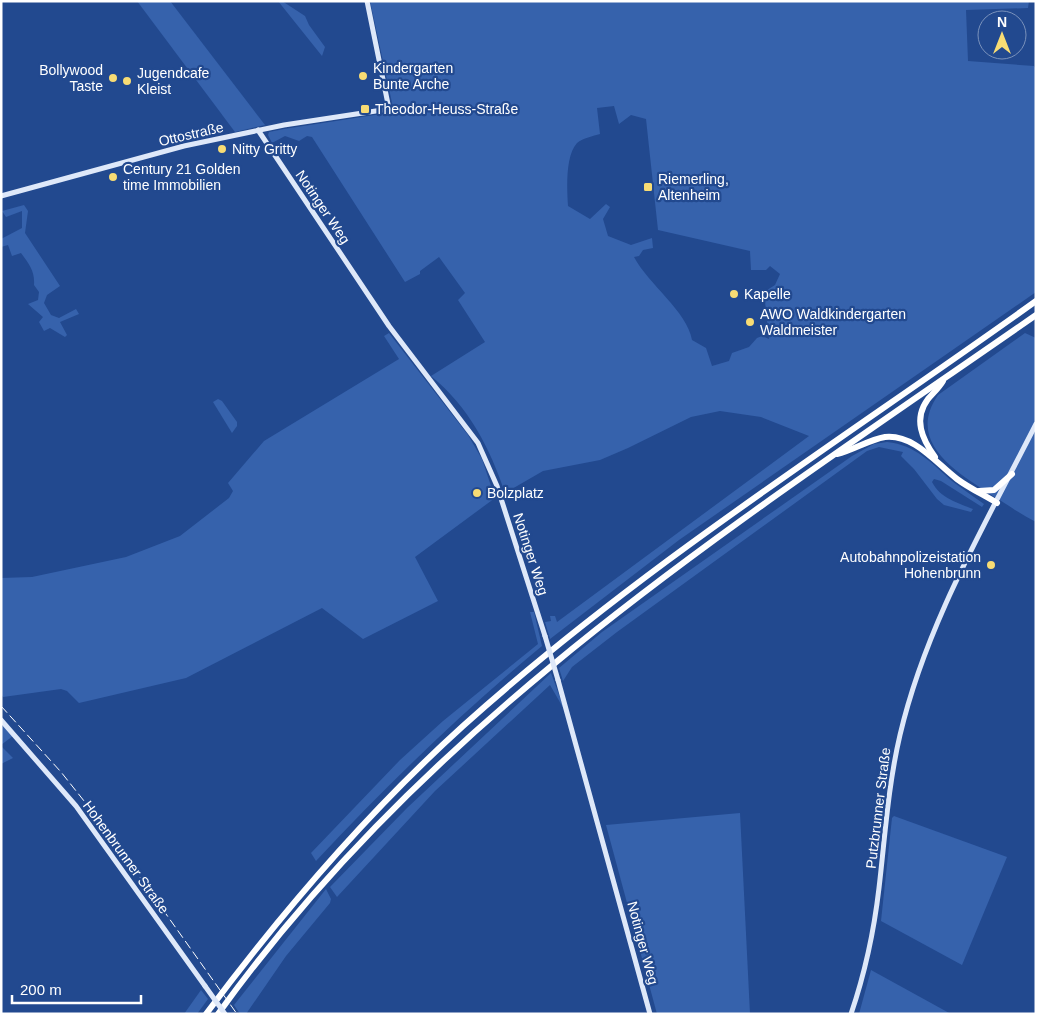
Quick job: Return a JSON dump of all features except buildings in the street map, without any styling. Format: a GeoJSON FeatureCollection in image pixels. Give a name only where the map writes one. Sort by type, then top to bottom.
{"type":"FeatureCollection","features":[{"type":"Feature","properties":{"kind":"highway"},"geometry":{"type":"LineString","coordinates":[[206,1014],[255,949],[350,839],[430,757],[501,692],[581,626],[673,555],[1036,301]]}},
{"type":"Feature","properties":{"kind":"highway"},"geometry":{"type":"LineString","coordinates":[[218,1014],[263,956],[325,882],[397,804],[470,734],[549,665],[625,605],[831,456],[1036,314]]}},
{"type":"Feature","properties":{"kind":"highway"},"geometry":{"type":"LineString","coordinates":[[940,464],[925,443],[920,422],[921,413],[926,402],[945,378]]}},
{"type":"Feature","properties":{"kind":"highway"},"geometry":{"type":"LineString","coordinates":[[831,456],[887,437],[909,442],[958,479],[997,503]]}},
{"type":"Feature","properties":{"kind":"highway"},"geometry":{"type":"LineString","coordinates":[[978,491],[994,490],[1012,474]]}},
{"type":"Feature","properties":{"kind":"street","name":"Ottostraße"},"geometry":{"type":"LineString","coordinates":[[1,196],[184,146],[258,130],[389,109],[367,1]]}},
{"type":"Feature","properties":{"kind":"street","name":"Notinger Weg"},"geometry":{"type":"LineString","coordinates":[[258,130],[389,326],[478,442],[497,486],[545,636],[650,1014]]}},
{"type":"Feature","properties":{"kind":"street","name":"Putzbrunner Straße"},"geometry":{"type":"LineString","coordinates":[[851,1014],[872,931],[879,889],[889,789],[906,710],[924,653],[943,609],[1036,424]]}},
{"type":"Feature","properties":{"kind":"street","name":"Hohenbrunner Straße"},"geometry":{"type":"LineString","coordinates":[[1,720],[76,806],[224,1014]]}},
{"type":"Feature","properties":{"kind":"shaded area"},"geometry":{"type":"Polygon","coordinates":[[[137,1],[170,1],[265,125],[235,132],[137,1]]]}},
{"type":"Feature","properties":{"kind":"shaded area"},"geometry":{"type":"Polygon","coordinates":[[[278,1],[282,1],[305,16],[309,25],[325,47],[322,56],[278,1]]]}},
{"type":"Feature","properties":{"kind":"shaded area"},"geometry":{"type":"Polygon","coordinates":[[[370,1],[1029,1],[1028,8],[966,10],[968,61],[1034,66],[1036,69],[1036,292],[679,540],[550,639],[545,622],[551,621],[550,616],[555,616],[557,622],[809,436],[761,417],[720,411],[691,417],[600,460],[543,471],[505,493],[477,429],[456,401],[431,376],[485,342],[458,300],[465,293],[439,257],[420,271],[420,274],[405,282],[312,137],[307,136],[299,141],[285,136],[272,143],[268,135],[269,132],[284,129],[394,112],[370,1]],[[614,106],[597,108],[600,134],[585,138],[577,143],[570,156],[567,191],[568,206],[590,219],[606,204],[610,207],[603,219],[608,236],[631,245],[652,238],[653,248],[643,250],[639,256],[634,257],[683,319],[689,329],[692,340],[706,348],[712,366],[729,361],[732,353],[749,347],[757,338],[762,336],[769,339],[764,292],[775,285],[780,274],[770,266],[766,270],[751,270],[750,251],[658,230],[646,119],[631,115],[619,124],[614,106]]]}},
{"type":"Feature","properties":{"kind":"shaded area"},"geometry":{"type":"Polygon","coordinates":[[[24,205],[28,211],[25,233],[60,286],[47,295],[44,303],[51,315],[59,318],[76,309],[79,314],[60,322],[67,335],[65,337],[50,328],[44,331],[39,322],[43,317],[28,304],[38,300],[39,292],[34,285],[34,276],[31,268],[21,253],[12,256],[8,245],[1,247],[1,239],[22,228],[22,211],[6,217],[2,211],[24,205]]]}},
{"type":"Feature","properties":{"kind":"shaded area"},"geometry":{"type":"Polygon","coordinates":[[[389,333],[468,435],[482,459],[495,498],[415,557],[438,601],[363,639],[322,608],[186,678],[79,703],[67,691],[61,689],[3,697],[1,694],[1,578],[32,577],[126,557],[180,536],[229,498],[233,491],[228,483],[264,441],[399,359],[384,336],[389,333]]]}},
{"type":"Feature","properties":{"kind":"shaded area"},"geometry":{"type":"Polygon","coordinates":[[[1025,333],[1036,338],[1036,522],[979,487],[952,467],[940,455],[932,442],[928,428],[929,412],[938,395],[1025,333]]]}},
{"type":"Feature","properties":{"kind":"shaded area"},"geometry":{"type":"Polygon","coordinates":[[[218,399],[222,401],[237,422],[237,426],[232,433],[213,402],[218,399]]]}},
{"type":"Feature","properties":{"kind":"shaded area"},"geometry":{"type":"Polygon","coordinates":[[[887,442],[915,451],[984,504],[982,507],[941,481],[934,479],[932,482],[935,488],[945,496],[973,509],[971,512],[944,505],[901,456],[903,452],[879,447],[867,451],[617,632],[572,667],[563,681],[559,668],[602,632],[852,456],[874,444],[887,442]]]}},
{"type":"Feature","properties":{"kind":"shaded area"},"geometry":{"type":"Polygon","coordinates":[[[530,612],[534,612],[542,646],[425,750],[316,861],[311,853],[400,760],[443,721],[538,644],[530,612]]]}},
{"type":"Feature","properties":{"kind":"shaded area"},"geometry":{"type":"Polygon","coordinates":[[[551,673],[565,711],[550,685],[435,791],[337,897],[330,887],[407,808],[551,673]]]}},
{"type":"Feature","properties":{"kind":"shaded area"},"geometry":{"type":"Polygon","coordinates":[[[1,724],[13,736],[1,745],[1,724]]]}},
{"type":"Feature","properties":{"kind":"shaded area"},"geometry":{"type":"Polygon","coordinates":[[[1,746],[13,758],[1,764],[1,746]]]}},
{"type":"Feature","properties":{"kind":"shaded area"},"geometry":{"type":"Polygon","coordinates":[[[740,813],[750,1014],[657,1014],[606,825],[740,813]]]}},
{"type":"Feature","properties":{"kind":"shaded area"},"geometry":{"type":"Polygon","coordinates":[[[894,816],[1007,857],[962,965],[881,921],[892,818],[894,816]]]}},
{"type":"Feature","properties":{"kind":"shaded area"},"geometry":{"type":"Polygon","coordinates":[[[326,889],[331,899],[330,903],[286,956],[246,1014],[240,1014],[234,1005],[326,889]]]}},
{"type":"Feature","properties":{"kind":"shaded area"},"geometry":{"type":"Polygon","coordinates":[[[871,970],[951,1014],[859,1014],[871,970]]]}},
{"type":"Feature","properties":{"kind":"shaded area"},"geometry":{"type":"Polygon","coordinates":[[[201,990],[208,999],[197,1014],[184,1014],[201,990]]]}},
{"type":"Feature","properties":{"kind":"railway"},"geometry":{"type":"LineString","coordinates":[[1,706],[61,772],[100,821],[237,1014]]}},
{"type":"Feature","properties":{"kind":"place","name":"Kindergarten Bunte Arche"},"geometry":{"type":"Point","coordinates":[363,76]}},
{"type":"Feature","properties":{"kind":"place","name":"Bollywood Taste"},"geometry":{"type":"Point","coordinates":[113,78]}},
{"type":"Feature","properties":{"kind":"place","name":"Jugendcafe Kleist"},"geometry":{"type":"Point","coordinates":[127,81]}},
{"type":"Feature","properties":{"kind":"place","name":"Theodor-Heuss-Straße"},"geometry":{"type":"Point","coordinates":[365,109]}},
{"type":"Feature","properties":{"kind":"place","name":"Nitty Gritty"},"geometry":{"type":"Point","coordinates":[222,149]}},
{"type":"Feature","properties":{"kind":"place","name":"Century 21 Golden time Immobilien"},"geometry":{"type":"Point","coordinates":[113,177]}},
{"type":"Feature","properties":{"kind":"place","name":"Riemerling, Altenheim"},"geometry":{"type":"Point","coordinates":[648,187]}},
{"type":"Feature","properties":{"kind":"place","name":"Kapelle"},"geometry":{"type":"Point","coordinates":[734,294]}},
{"type":"Feature","properties":{"kind":"place","name":"AWO Waldkindergarten Waldmeister"},"geometry":{"type":"Point","coordinates":[750,322]}},
{"type":"Feature","properties":{"kind":"place","name":"Bolzplatz"},"geometry":{"type":"Point","coordinates":[477,493]}},
{"type":"Feature","properties":{"kind":"place","name":"Autobahnpolizeistation Hohenbrunn"},"geometry":{"type":"Point","coordinates":[991,565]}}]}
